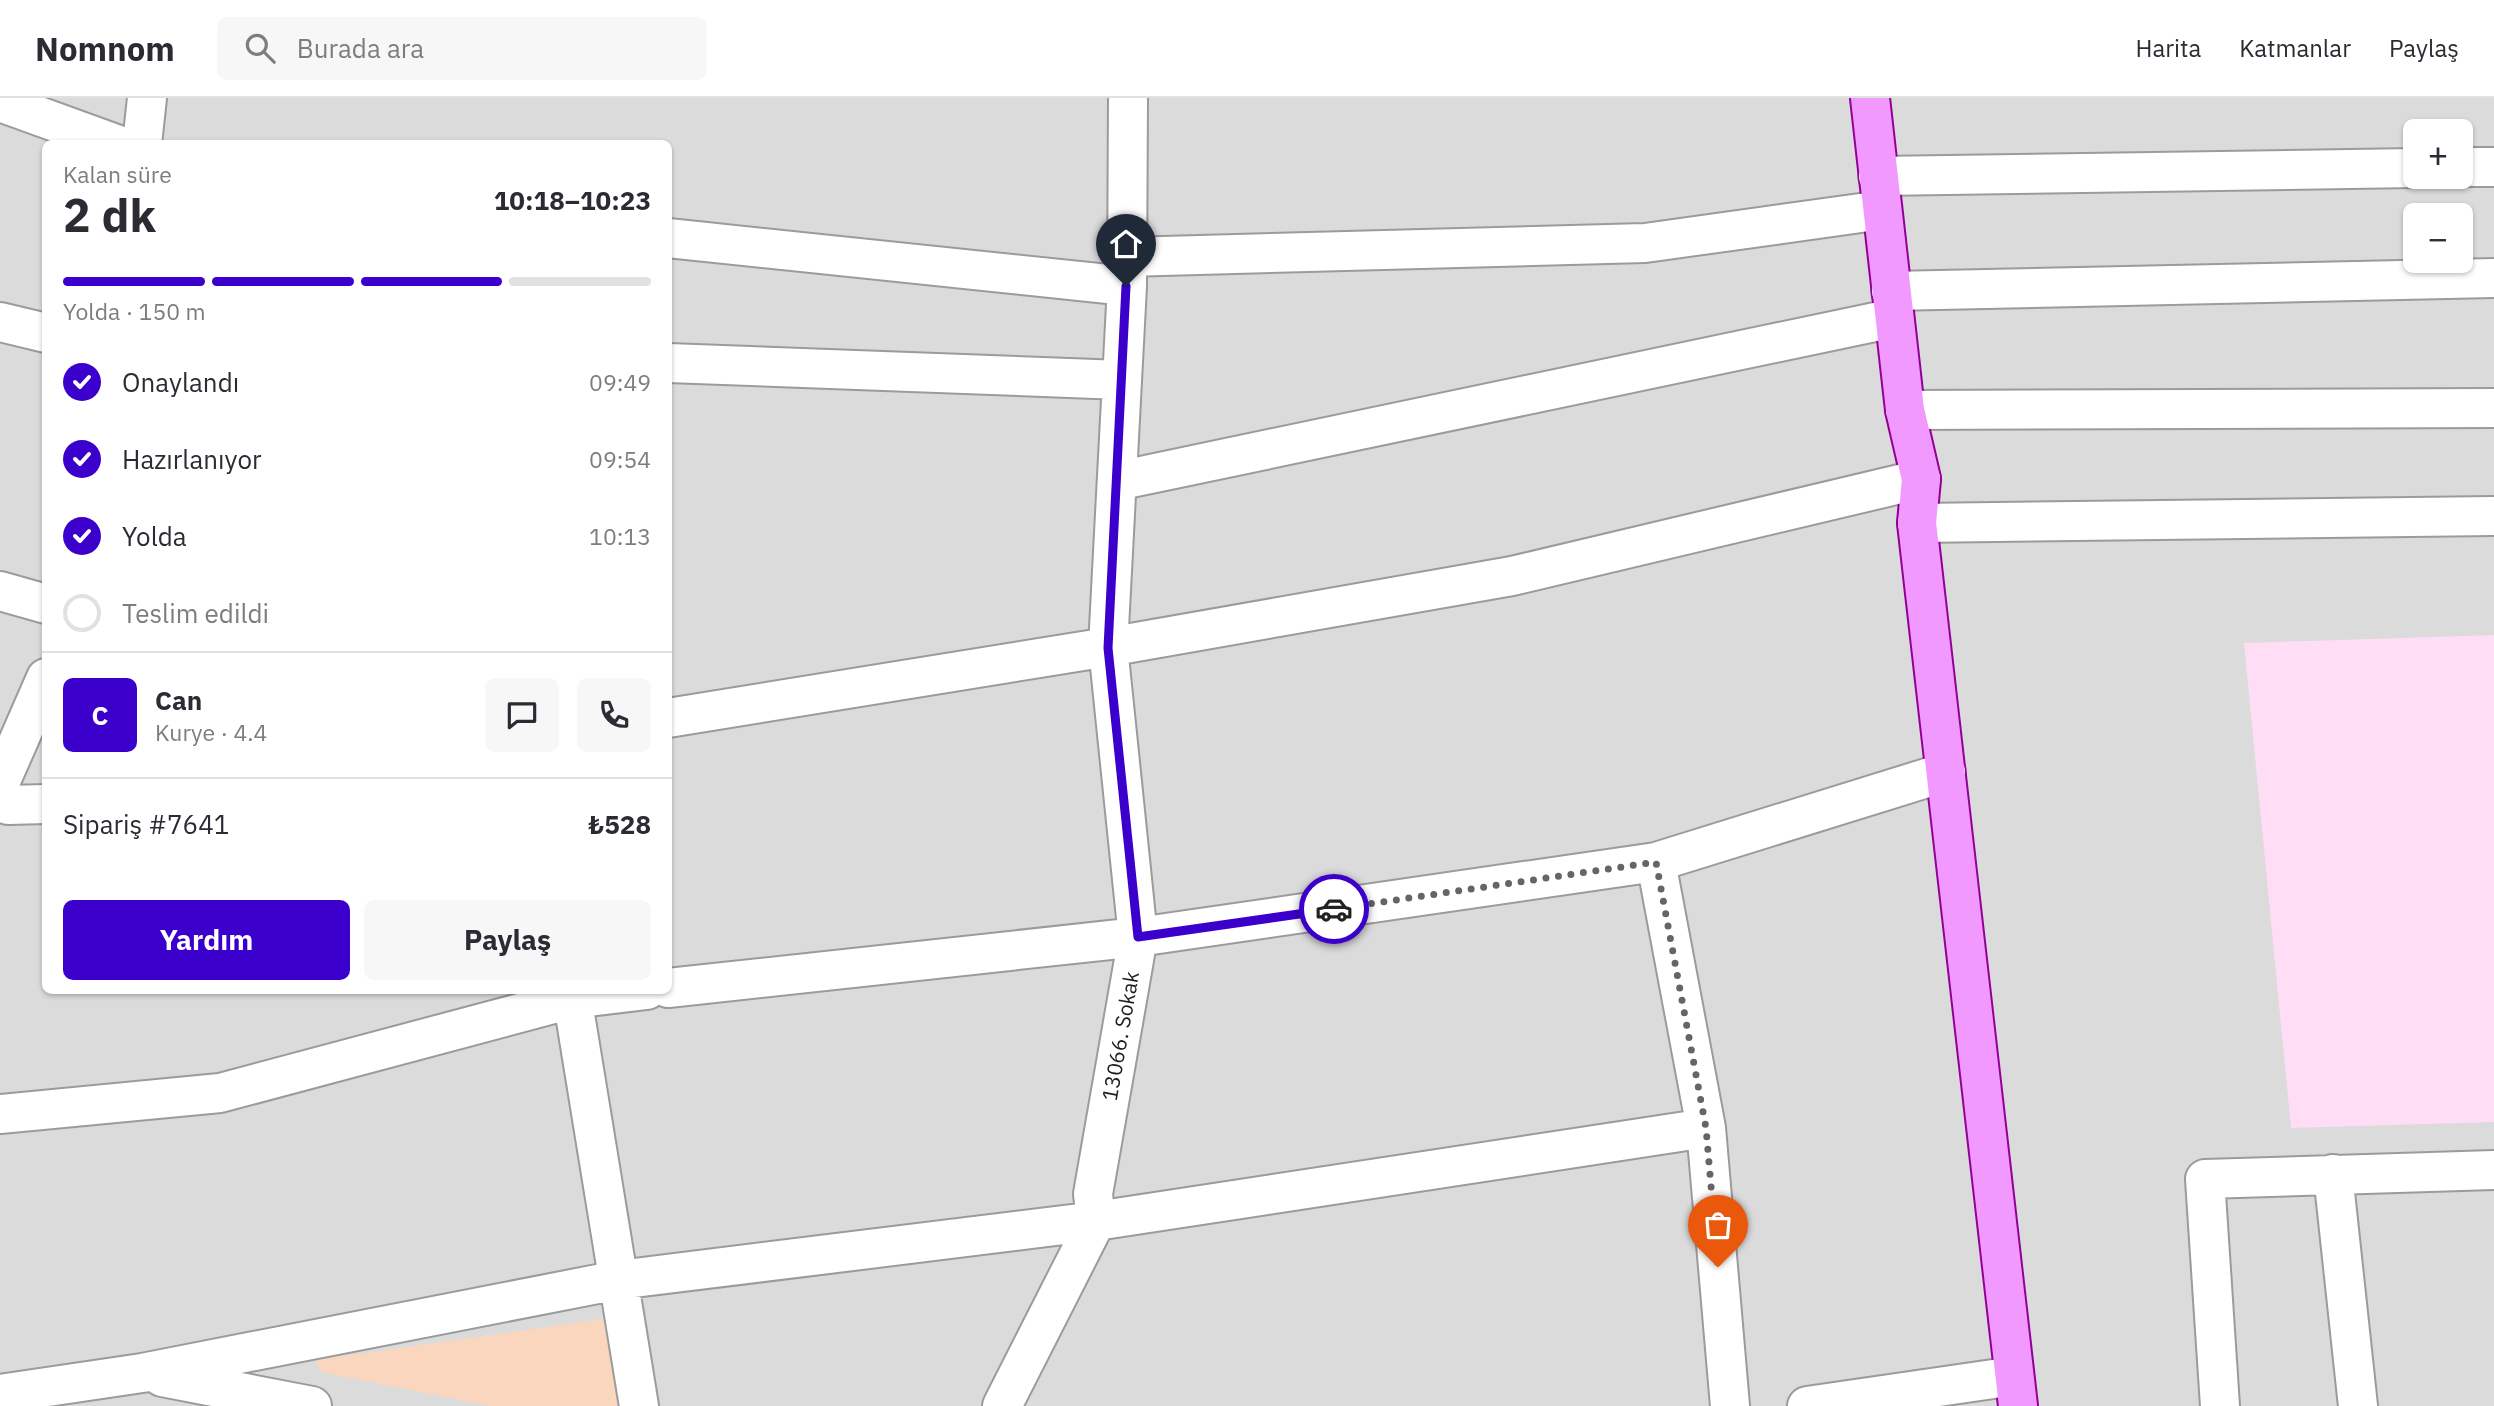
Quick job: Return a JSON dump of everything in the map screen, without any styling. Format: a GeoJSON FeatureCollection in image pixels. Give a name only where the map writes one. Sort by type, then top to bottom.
{"type":"FeatureCollection","features":[{"type":"Feature","properties":{"kind":"main road"},"geometry":{"type":"LineString","coordinates":[[1870,98],[1905,410],[1921,479],[1917,523],[2016,1391]]}},
{"type":"Feature","properties":{"kind":"street"},"geometry":{"type":"LineString","coordinates":[[142,140],[147,98]]}},
{"type":"Feature","properties":{"kind":"street","name":"13066. Sokak"},"geometry":{"type":"LineString","coordinates":[[1002,1406],[1096,1221],[1093,1194],[1138,937],[1108,648],[1126,272],[1128,98]]}},
{"type":"Feature","properties":{"kind":"street"},"geometry":{"type":"LineString","coordinates":[[0,102],[105,140]]}},
{"type":"Feature","properties":{"kind":"street"},"geometry":{"type":"LineString","coordinates":[[2473,167],[2494,167]]}},
{"type":"Feature","properties":{"kind":"street"},"geometry":{"type":"LineString","coordinates":[[672,238],[1126,272],[1646,243],[1880,193],[2403,169]]}},
{"type":"Feature","properties":{"kind":"street"},"geometry":{"type":"LineString","coordinates":[[1117,481],[1893,304],[2494,278]]}},
{"type":"Feature","properties":{"kind":"street"},"geometry":{"type":"LineString","coordinates":[[0,322],[42,332]]}},
{"type":"Feature","properties":{"kind":"street"},"geometry":{"type":"LineString","coordinates":[[672,363],[1122,380]]}},
{"type":"Feature","properties":{"kind":"street"},"geometry":{"type":"LineString","coordinates":[[1905,410],[2494,408]]}},
{"type":"Feature","properties":{"kind":"street"},"geometry":{"type":"LineString","coordinates":[[672,717],[1108,648],[1512,576],[1921,479]]}},
{"type":"Feature","properties":{"kind":"street"},"geometry":{"type":"LineString","coordinates":[[1917,523],[2494,516]]}},
{"type":"Feature","properties":{"kind":"street"},"geometry":{"type":"LineString","coordinates":[[0,591],[42,603]]}},
{"type":"Feature","properties":{"kind":"street"},"geometry":{"type":"LineString","coordinates":[[0,783],[42,687]]}},
{"type":"Feature","properties":{"kind":"street"},"geometry":{"type":"LineString","coordinates":[[672,988],[1138,937],[1656,862],[1945,772]]}},
{"type":"Feature","properties":{"kind":"street"},"geometry":{"type":"LineString","coordinates":[[0,801],[8,804],[42,804]]}},
{"type":"Feature","properties":{"kind":"street"},"geometry":{"type":"LineString","coordinates":[[1656,862],[1706,1128],[1730,1406]]}},
{"type":"Feature","properties":{"kind":"street"},"geometry":{"type":"LineString","coordinates":[[0,1114],[220,1093],[571,995],[639,1406]]}},
{"type":"Feature","properties":{"kind":"street"},"geometry":{"type":"LineString","coordinates":[[0,1394],[142,1373],[618,1280],[1096,1221],[1706,1128]]}},
{"type":"Feature","properties":{"kind":"street"},"geometry":{"type":"LineString","coordinates":[[2220,1406],[2205,1179],[2494,1170]]}},
{"type":"Feature","properties":{"kind":"street"},"geometry":{"type":"LineString","coordinates":[[2333,1174],[2358,1406]]}},
{"type":"Feature","properties":{"kind":"street"},"geometry":{"type":"LineString","coordinates":[[142,1373],[230,1398],[312,1406]]}},
{"type":"Feature","properties":{"kind":"street"},"geometry":{"type":"LineString","coordinates":[[1807,1406],[2016,1391]]}},
{"type":"Feature","properties":{"kind":"shaded area"},"geometry":{"type":"Polygon","coordinates":[[[0,98],[2494,98],[2494,1406],[0,1406],[0,98]]]}},
{"type":"Feature","properties":{"kind":"shaded area"},"geometry":{"type":"Polygon","coordinates":[[[2494,635],[2494,1122],[2291,1128],[2244,643],[2494,635]]]}},
{"type":"Feature","properties":{"kind":"shaded area"},"geometry":{"type":"Polygon","coordinates":[[[603,1319],[612,1320],[618,1406],[490,1406],[321,1372],[316,1360],[603,1319]]]}},
{"type":"Feature","properties":{"kind":"way so far"},"geometry":{"type":"LineString","coordinates":[[1334,909],[1656,862],[1706,1128],[1718,1267]]}},
{"type":"Feature","properties":{"kind":"route"},"geometry":{"type":"LineString","coordinates":[[1126,286],[1108,648],[1138,937],[1334,909]]}}]}
